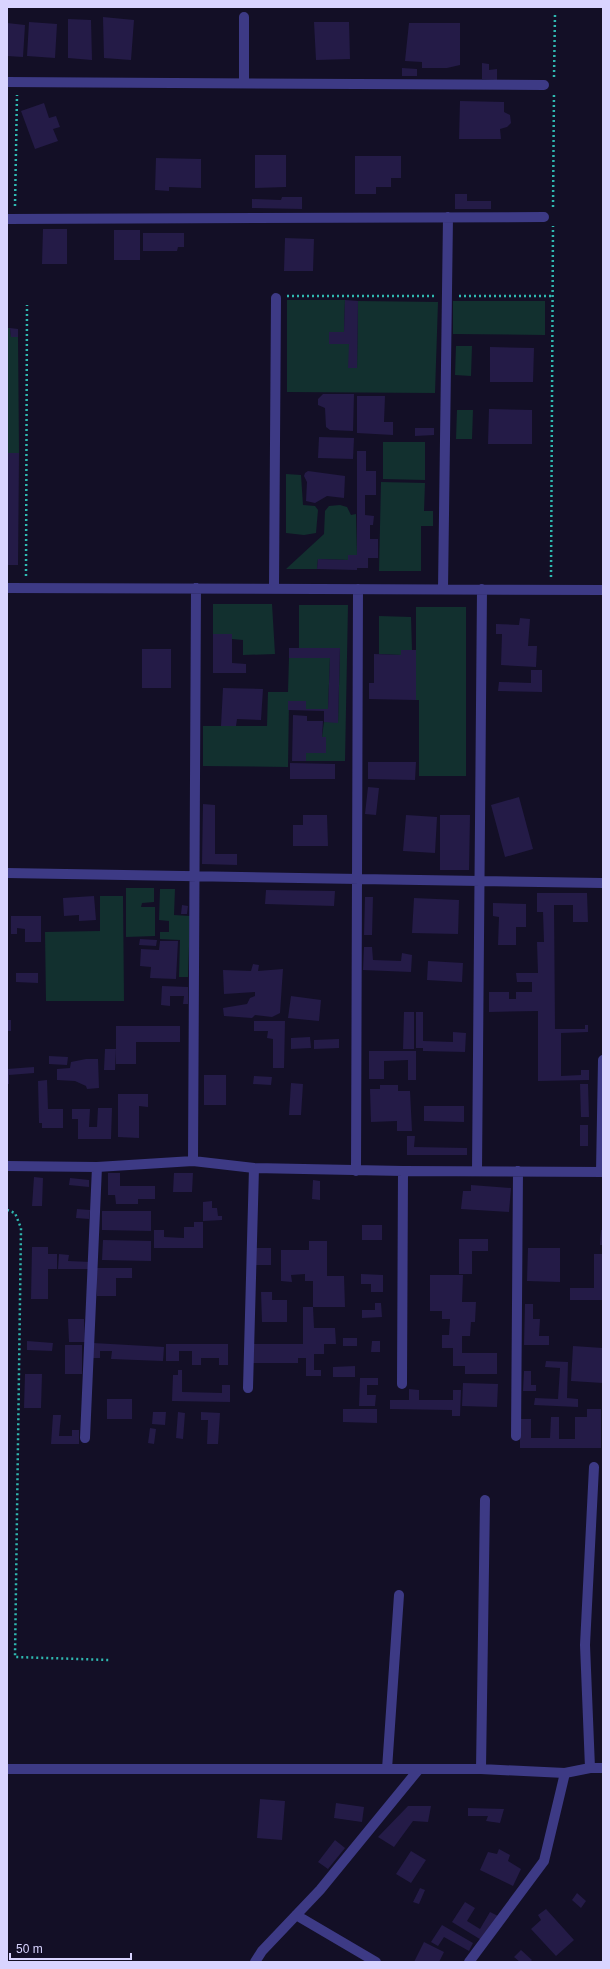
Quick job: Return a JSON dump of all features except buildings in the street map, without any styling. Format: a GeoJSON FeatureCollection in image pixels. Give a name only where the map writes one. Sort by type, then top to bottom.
{"type":"FeatureCollection","features":[{"type":"Feature","properties":{"kind":"street"},"geometry":{"type":"LineString","coordinates":[[244,17],[244,83]]}},
{"type":"Feature","properties":{"kind":"street"},"geometry":{"type":"LineString","coordinates":[[12,82],[544,84]]}},
{"type":"Feature","properties":{"kind":"street"},"geometry":{"type":"LineString","coordinates":[[443,589],[448,217]]}},
{"type":"Feature","properties":{"kind":"street"},"geometry":{"type":"LineString","coordinates":[[11,219],[544,217]]}},
{"type":"Feature","properties":{"kind":"street"},"geometry":{"type":"LineString","coordinates":[[274,588],[276,298]]}},
{"type":"Feature","properties":{"kind":"street"},"geometry":{"type":"LineString","coordinates":[[7,588],[603,590]]}},
{"type":"Feature","properties":{"kind":"street"},"geometry":{"type":"LineString","coordinates":[[193,1161],[196,588]]}},
{"type":"Feature","properties":{"kind":"street"},"geometry":{"type":"LineString","coordinates":[[356,1171],[358,589]]}},
{"type":"Feature","properties":{"kind":"street"},"geometry":{"type":"LineString","coordinates":[[477,1171],[482,589]]}},
{"type":"Feature","properties":{"kind":"street"},"geometry":{"type":"LineString","coordinates":[[7,873],[603,883]]}},
{"type":"Feature","properties":{"kind":"street"},"geometry":{"type":"LineString","coordinates":[[7,1166],[97,1167],[193,1161],[254,1168],[356,1171],[602,1172],[603,1060]]}},
{"type":"Feature","properties":{"kind":"street"},"geometry":{"type":"LineString","coordinates":[[86,1438],[97,1167]]}},
{"type":"Feature","properties":{"kind":"street"},"geometry":{"type":"LineString","coordinates":[[248,1388],[254,1168]]}},
{"type":"Feature","properties":{"kind":"street"},"geometry":{"type":"LineString","coordinates":[[516,1436],[518,1171]]}},
{"type":"Feature","properties":{"kind":"street"},"geometry":{"type":"LineString","coordinates":[[402,1384],[404,1172]]}},
{"type":"Feature","properties":{"kind":"street"},"geometry":{"type":"LineString","coordinates":[[590,1768],[585,1645],[594,1467]]}},
{"type":"Feature","properties":{"kind":"street"},"geometry":{"type":"LineString","coordinates":[[480,1769],[485,1500]]}},
{"type":"Feature","properties":{"kind":"street"},"geometry":{"type":"LineString","coordinates":[[387,1769],[399,1595]]}},
{"type":"Feature","properties":{"kind":"street"},"geometry":{"type":"LineString","coordinates":[[7,1769],[480,1769],[565,1773],[590,1768],[603,1768]]}},
{"type":"Feature","properties":{"kind":"street"},"geometry":{"type":"LineString","coordinates":[[255,1962],[262,1951],[350,1855],[419,1769]]}},
{"type":"Feature","properties":{"kind":"street"},"geometry":{"type":"LineString","coordinates":[[469,1962],[544,1861],[565,1773]]}},
{"type":"Feature","properties":{"kind":"street"},"geometry":{"type":"LineString","coordinates":[[296,1915],[376,1962]]}},
{"type":"Feature","properties":{"kind":"path"},"geometry":{"type":"LineString","coordinates":[[553,209],[555,14]]}},
{"type":"Feature","properties":{"kind":"path"},"geometry":{"type":"LineString","coordinates":[[11,219],[12,82]]}},
{"type":"Feature","properties":{"kind":"path"},"geometry":{"type":"LineString","coordinates":[[551,590],[553,224]]}},
{"type":"Feature","properties":{"kind":"path"},"geometry":{"type":"LineString","coordinates":[[276,298],[277,296],[552,296]]}},
{"type":"Feature","properties":{"kind":"path"},"geometry":{"type":"LineString","coordinates":[[26,587],[27,305]]}},
{"type":"Feature","properties":{"kind":"path"},"geometry":{"type":"LineString","coordinates":[[7,1210],[15,1213],[21,1228],[16,1657],[110,1660]]}},
{"type":"Feature","properties":{"kind":"green space"},"geometry":{"type":"Polygon","coordinates":[[[287,300],[345,300],[344,332],[329,344],[349,344],[349,368],[357,367],[358,301],[438,302],[435,393],[287,392],[287,300]]]}},
{"type":"Feature","properties":{"kind":"green space"},"geometry":{"type":"Polygon","coordinates":[[[453,301],[545,301],[545,335],[453,334],[453,301]]]}},
{"type":"Feature","properties":{"kind":"green space"},"geometry":{"type":"Polygon","coordinates":[[[7,328],[10,328],[11,337],[18,337],[19,453],[7,453],[7,328]]]}},
{"type":"Feature","properties":{"kind":"green space"},"geometry":{"type":"Polygon","coordinates":[[[456,346],[472,346],[471,376],[455,375],[456,346]]]}},
{"type":"Feature","properties":{"kind":"green space"},"geometry":{"type":"Polygon","coordinates":[[[457,410],[473,410],[472,439],[456,439],[457,410]]]}},
{"type":"Feature","properties":{"kind":"green space"},"geometry":{"type":"Polygon","coordinates":[[[383,442],[425,442],[425,480],[383,479],[383,442]]]}},
{"type":"Feature","properties":{"kind":"green space"},"geometry":{"type":"Polygon","coordinates":[[[286,474],[301,475],[303,505],[315,506],[318,510],[316,533],[304,535],[286,533],[286,474]]]}},
{"type":"Feature","properties":{"kind":"green space"},"geometry":{"type":"Polygon","coordinates":[[[381,482],[425,483],[424,511],[433,511],[433,526],[421,526],[421,571],[379,571],[381,482]]]}},
{"type":"Feature","properties":{"kind":"green space"},"geometry":{"type":"Polygon","coordinates":[[[340,505],[347,507],[351,515],[356,514],[357,555],[348,555],[348,560],[318,559],[317,569],[286,569],[324,534],[325,511],[329,506],[340,505]]]}},
{"type":"Feature","properties":{"kind":"green space"},"geometry":{"type":"Polygon","coordinates":[[[213,604],[272,604],[275,654],[243,655],[243,640],[232,639],[232,634],[213,634],[213,604]]]}},
{"type":"Feature","properties":{"kind":"green space"},"geometry":{"type":"Polygon","coordinates":[[[299,605],[348,605],[345,761],[306,761],[306,753],[326,753],[326,737],[322,737],[324,722],[338,722],[340,648],[299,648],[299,605]]]}},
{"type":"Feature","properties":{"kind":"green space"},"geometry":{"type":"Polygon","coordinates":[[[416,607],[466,607],[466,776],[419,776],[419,700],[416,700],[416,607]]]}},
{"type":"Feature","properties":{"kind":"green space"},"geometry":{"type":"Polygon","coordinates":[[[379,616],[411,617],[412,650],[401,650],[401,655],[379,654],[379,616]]]}},
{"type":"Feature","properties":{"kind":"green space"},"geometry":{"type":"Polygon","coordinates":[[[289,658],[330,658],[328,709],[306,709],[306,701],[289,701],[288,767],[203,766],[203,726],[267,726],[268,692],[288,692],[289,658]]]}},
{"type":"Feature","properties":{"kind":"green space"},"geometry":{"type":"Polygon","coordinates":[[[126,888],[154,888],[154,902],[142,903],[141,907],[155,907],[155,936],[126,937],[126,888]]]}},
{"type":"Feature","properties":{"kind":"green space"},"geometry":{"type":"Polygon","coordinates":[[[160,889],[175,889],[174,915],[190,916],[188,977],[179,977],[180,940],[160,939],[160,932],[169,932],[169,921],[159,920],[160,889]]]}},
{"type":"Feature","properties":{"kind":"green space"},"geometry":{"type":"Polygon","coordinates":[[[100,896],[123,896],[124,1001],[46,1001],[45,932],[100,931],[100,896]]]}}]}
